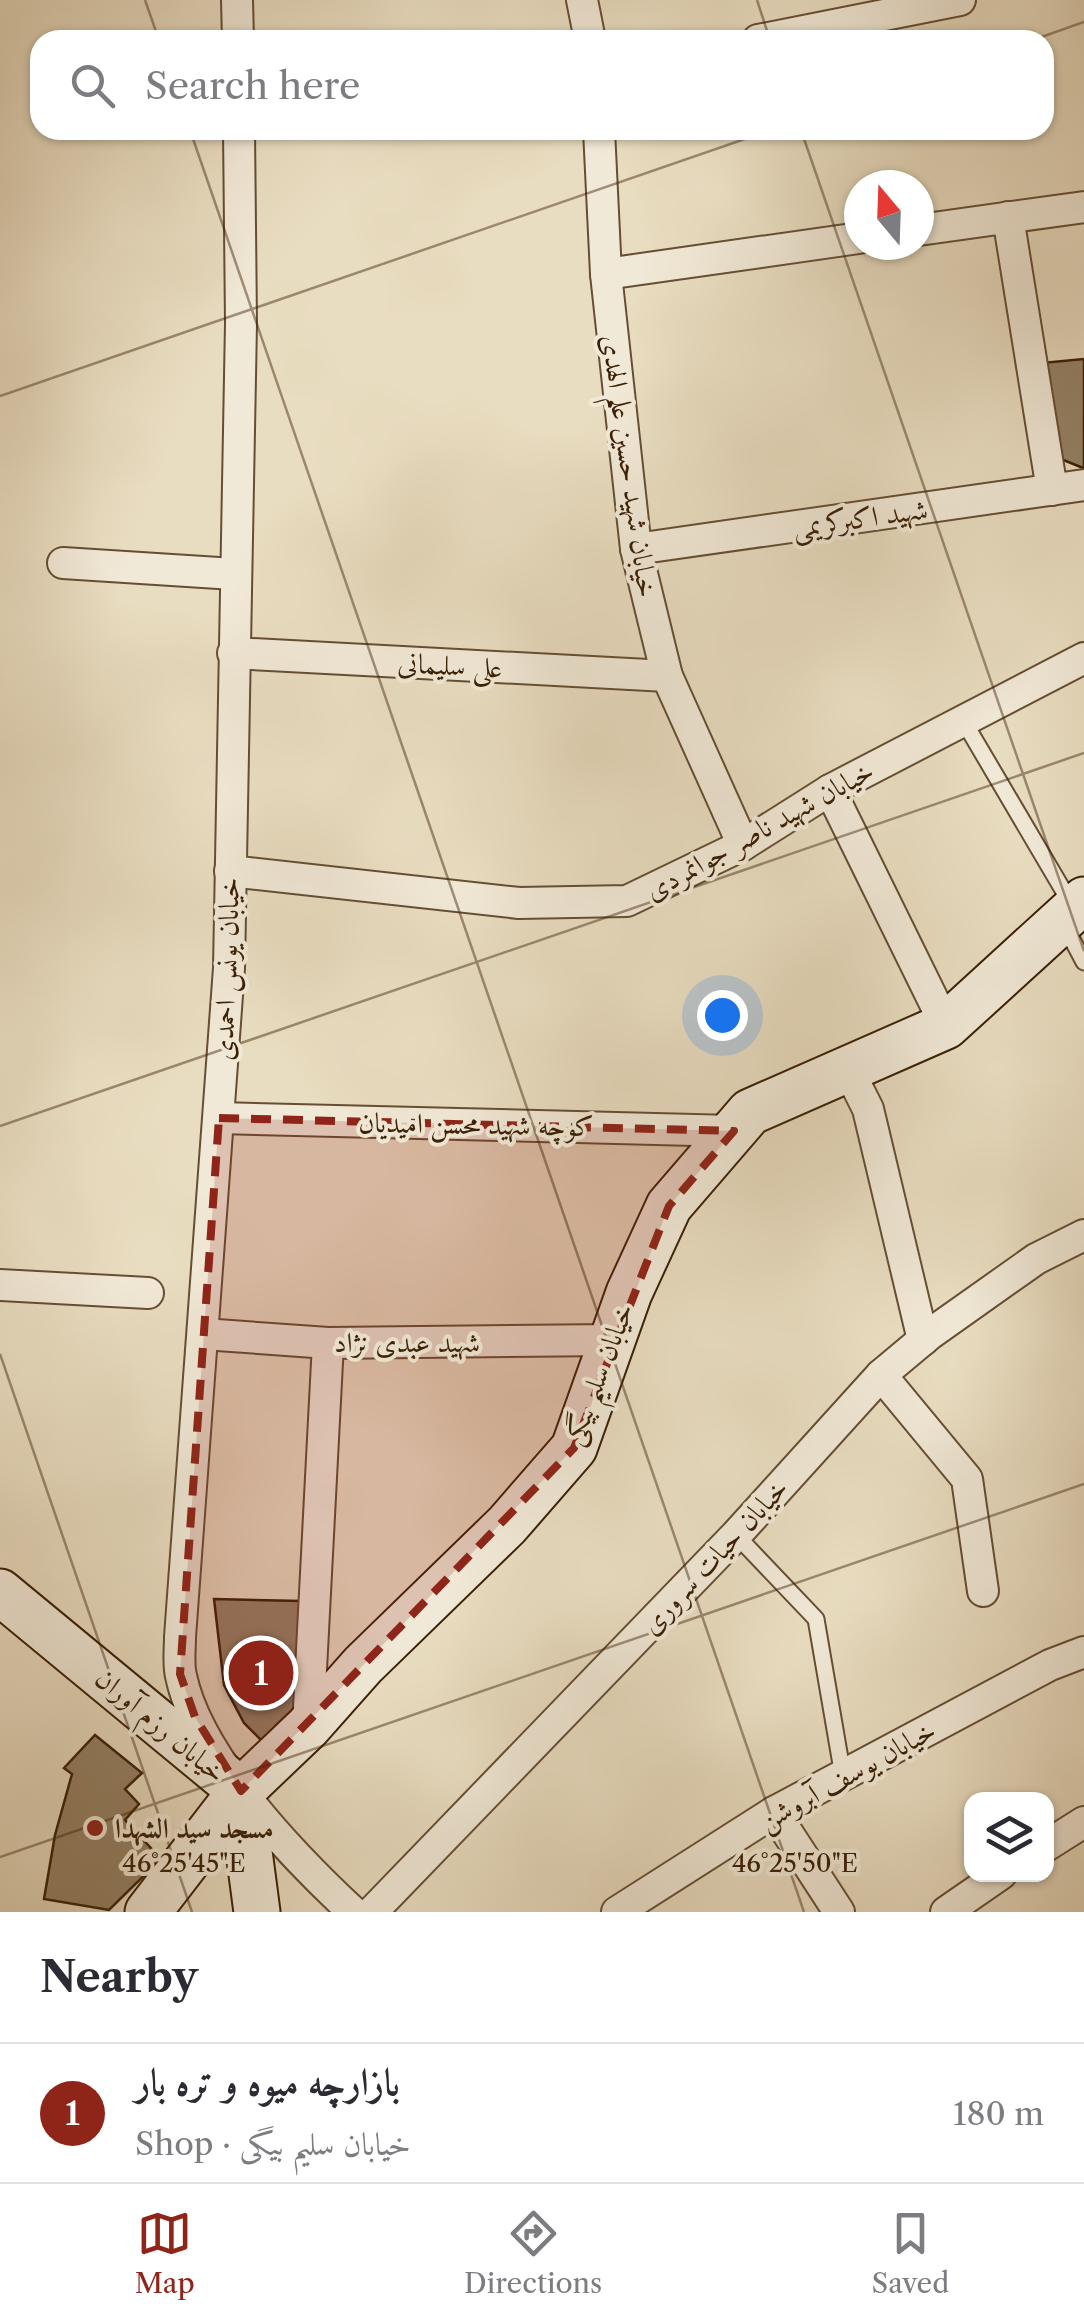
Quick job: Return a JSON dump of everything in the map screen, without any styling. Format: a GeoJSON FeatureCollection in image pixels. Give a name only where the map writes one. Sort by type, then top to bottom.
{"type":"FeatureCollection","features":[{"type":"Feature","properties":{"kind":"street"},"geometry":{"type":"LineString","coordinates":[[238,0],[238,30]]}},
{"type":"Feature","properties":{"kind":"street"},"geometry":{"type":"LineString","coordinates":[[582,0],[588,30]]}},
{"type":"Feature","properties":{"kind":"street"},"geometry":{"type":"LineString","coordinates":[[808,30],[960,0]]}},
{"type":"Feature","properties":{"kind":"street","name":"خیابان یونس احمدی"},"geometry":{"type":"LineString","coordinates":[[239,140],[241,323],[230,968],[180,1674],[195,1717],[241,1791]]}},
{"type":"Feature","properties":{"kind":"street","name":"خیابان شهید حسین علم الهدی"},"geometry":{"type":"LineString","coordinates":[[599,140],[606,274],[636,550],[666,676],[742,845]]}},
{"type":"Feature","properties":{"kind":"street"},"geometry":{"type":"LineString","coordinates":[[934,228],[1084,207]]}},
{"type":"Feature","properties":{"kind":"street"},"geometry":{"type":"LineString","coordinates":[[1008,217],[1052,490]]}},
{"type":"Feature","properties":{"kind":"street"},"geometry":{"type":"LineString","coordinates":[[606,274],[844,240]]}},
{"type":"Feature","properties":{"kind":"street","name":"شهید اکبرکریمی"},"geometry":{"type":"LineString","coordinates":[[636,550],[1084,485]]}},
{"type":"Feature","properties":{"kind":"street"},"geometry":{"type":"LineString","coordinates":[[63,562],[234,574]]}},
{"type":"Feature","properties":{"kind":"street","name":"علی سلیمانی"},"geometry":{"type":"LineString","coordinates":[[233,654],[666,676]]}},
{"type":"Feature","properties":{"kind":"street","name":"خیابان شهید ناصر جوانمردی"},"geometry":{"type":"LineString","coordinates":[[230,870],[519,903],[627,901],[742,845],[830,790],[1084,658]]}},
{"type":"Feature","properties":{"kind":"street"},"geometry":{"type":"LineString","coordinates":[[830,790],[946,1026]]}},
{"type":"Feature","properties":{"kind":"street","name":"خیابان سلیم بیگی"},"geometry":{"type":"LineString","coordinates":[[148,1912],[241,1791],[308,1727],[363,1664],[507,1525],[574,1448],[629,1293],[670,1206],[750,1112],[946,1026],[1074,910]]}},
{"type":"Feature","properties":{"kind":"street"},"geometry":{"type":"LineString","coordinates":[[848,1069],[868,1109],[922,1340]]}},
{"type":"Feature","properties":{"kind":"street","name":"کوچه شهید محسن امیدیان"},"geometry":{"type":"LineString","coordinates":[[218,1118],[734,1131]]}},
{"type":"Feature","properties":{"kind":"street","name":"خیابان حیات سروری"},"geometry":{"type":"LineString","coordinates":[[372,1912],[736,1535],[881,1375],[922,1340],[1036,1259],[1084,1235]]}},
{"type":"Feature","properties":{"kind":"street"},"geometry":{"type":"LineString","coordinates":[[0,1285],[148,1293]]}},
{"type":"Feature","properties":{"kind":"street","name":"شهید عبدی نژاد"},"geometry":{"type":"LineString","coordinates":[[204,1334],[328,1344],[612,1340]]}},
{"type":"Feature","properties":{"kind":"street"},"geometry":{"type":"LineString","coordinates":[[308,1727],[328,1344]]}},
{"type":"Feature","properties":{"kind":"street"},"geometry":{"type":"LineString","coordinates":[[881,1375],[967,1479],[983,1591]]}},
{"type":"Feature","properties":{"kind":"street","name":"خیابان رزم آوران"},"geometry":{"type":"LineString","coordinates":[[0,1592],[241,1791],[304,1866],[353,1912]]}},
{"type":"Feature","properties":{"kind":"street","name":"خیابان یوسف آبروشن"},"geometry":{"type":"LineString","coordinates":[[618,1912],[774,1812],[1050,1666],[1084,1652]]}},
{"type":"Feature","properties":{"kind":"street"},"geometry":{"type":"LineString","coordinates":[[241,1791],[257,1912]]}},
{"type":"Feature","properties":{"kind":"street"},"geometry":{"type":"LineString","coordinates":[[774,1812],[839,1912]]}},
{"type":"Feature","properties":{"kind":"street"},"geometry":{"type":"LineString","coordinates":[[1054,1841],[1084,1822]]}},
{"type":"Feature","properties":{"kind":"street"},"geometry":{"type":"LineString","coordinates":[[946,1912],[990,1882]]}},
{"type":"Feature","properties":{"kind":"lane"},"geometry":{"type":"LineString","coordinates":[[963,720],[1074,910],[1084,962]]}},
{"type":"Feature","properties":{"kind":"lane"},"geometry":{"type":"LineString","coordinates":[[736,1535],[816,1619],[843,1776]]}},
{"type":"Feature","properties":{"kind":"highlighted area"},"geometry":{"type":"Polygon","coordinates":[[[219,1118],[734,1131],[669,1206],[574,1448],[241,1791],[195,1717],[180,1674],[219,1118]]]}},
{"type":"Feature","properties":{"kind":"building"},"geometry":{"type":"Polygon","coordinates":[[[1084,359],[1083,468],[1056,457],[1041,363],[1084,359]]]}},
{"type":"Feature","properties":{"kind":"building"},"geometry":{"type":"Polygon","coordinates":[[[214,1599],[301,1601],[300,1704],[262,1741],[244,1723],[224,1685],[214,1599]]]}},
{"type":"Feature","properties":{"kind":"building","name":"مسجد سید الشهدا"},"geometry":{"type":"Polygon","coordinates":[[[95,1735],[142,1773],[125,1789],[139,1804],[125,1820],[161,1859],[109,1910],[44,1899],[55,1835],[72,1774],[64,1768],[95,1735]]]}},
{"type":"Feature","properties":{"kind":"place","name":"بازارچه میوه و تره بار"},"geometry":{"type":"Point","coordinates":[261,1673]}},
{"type":"Feature","properties":{"kind":"place","name":"مسجد سید الشهدا"},"geometry":{"type":"Point","coordinates":[95,1828]}}]}
